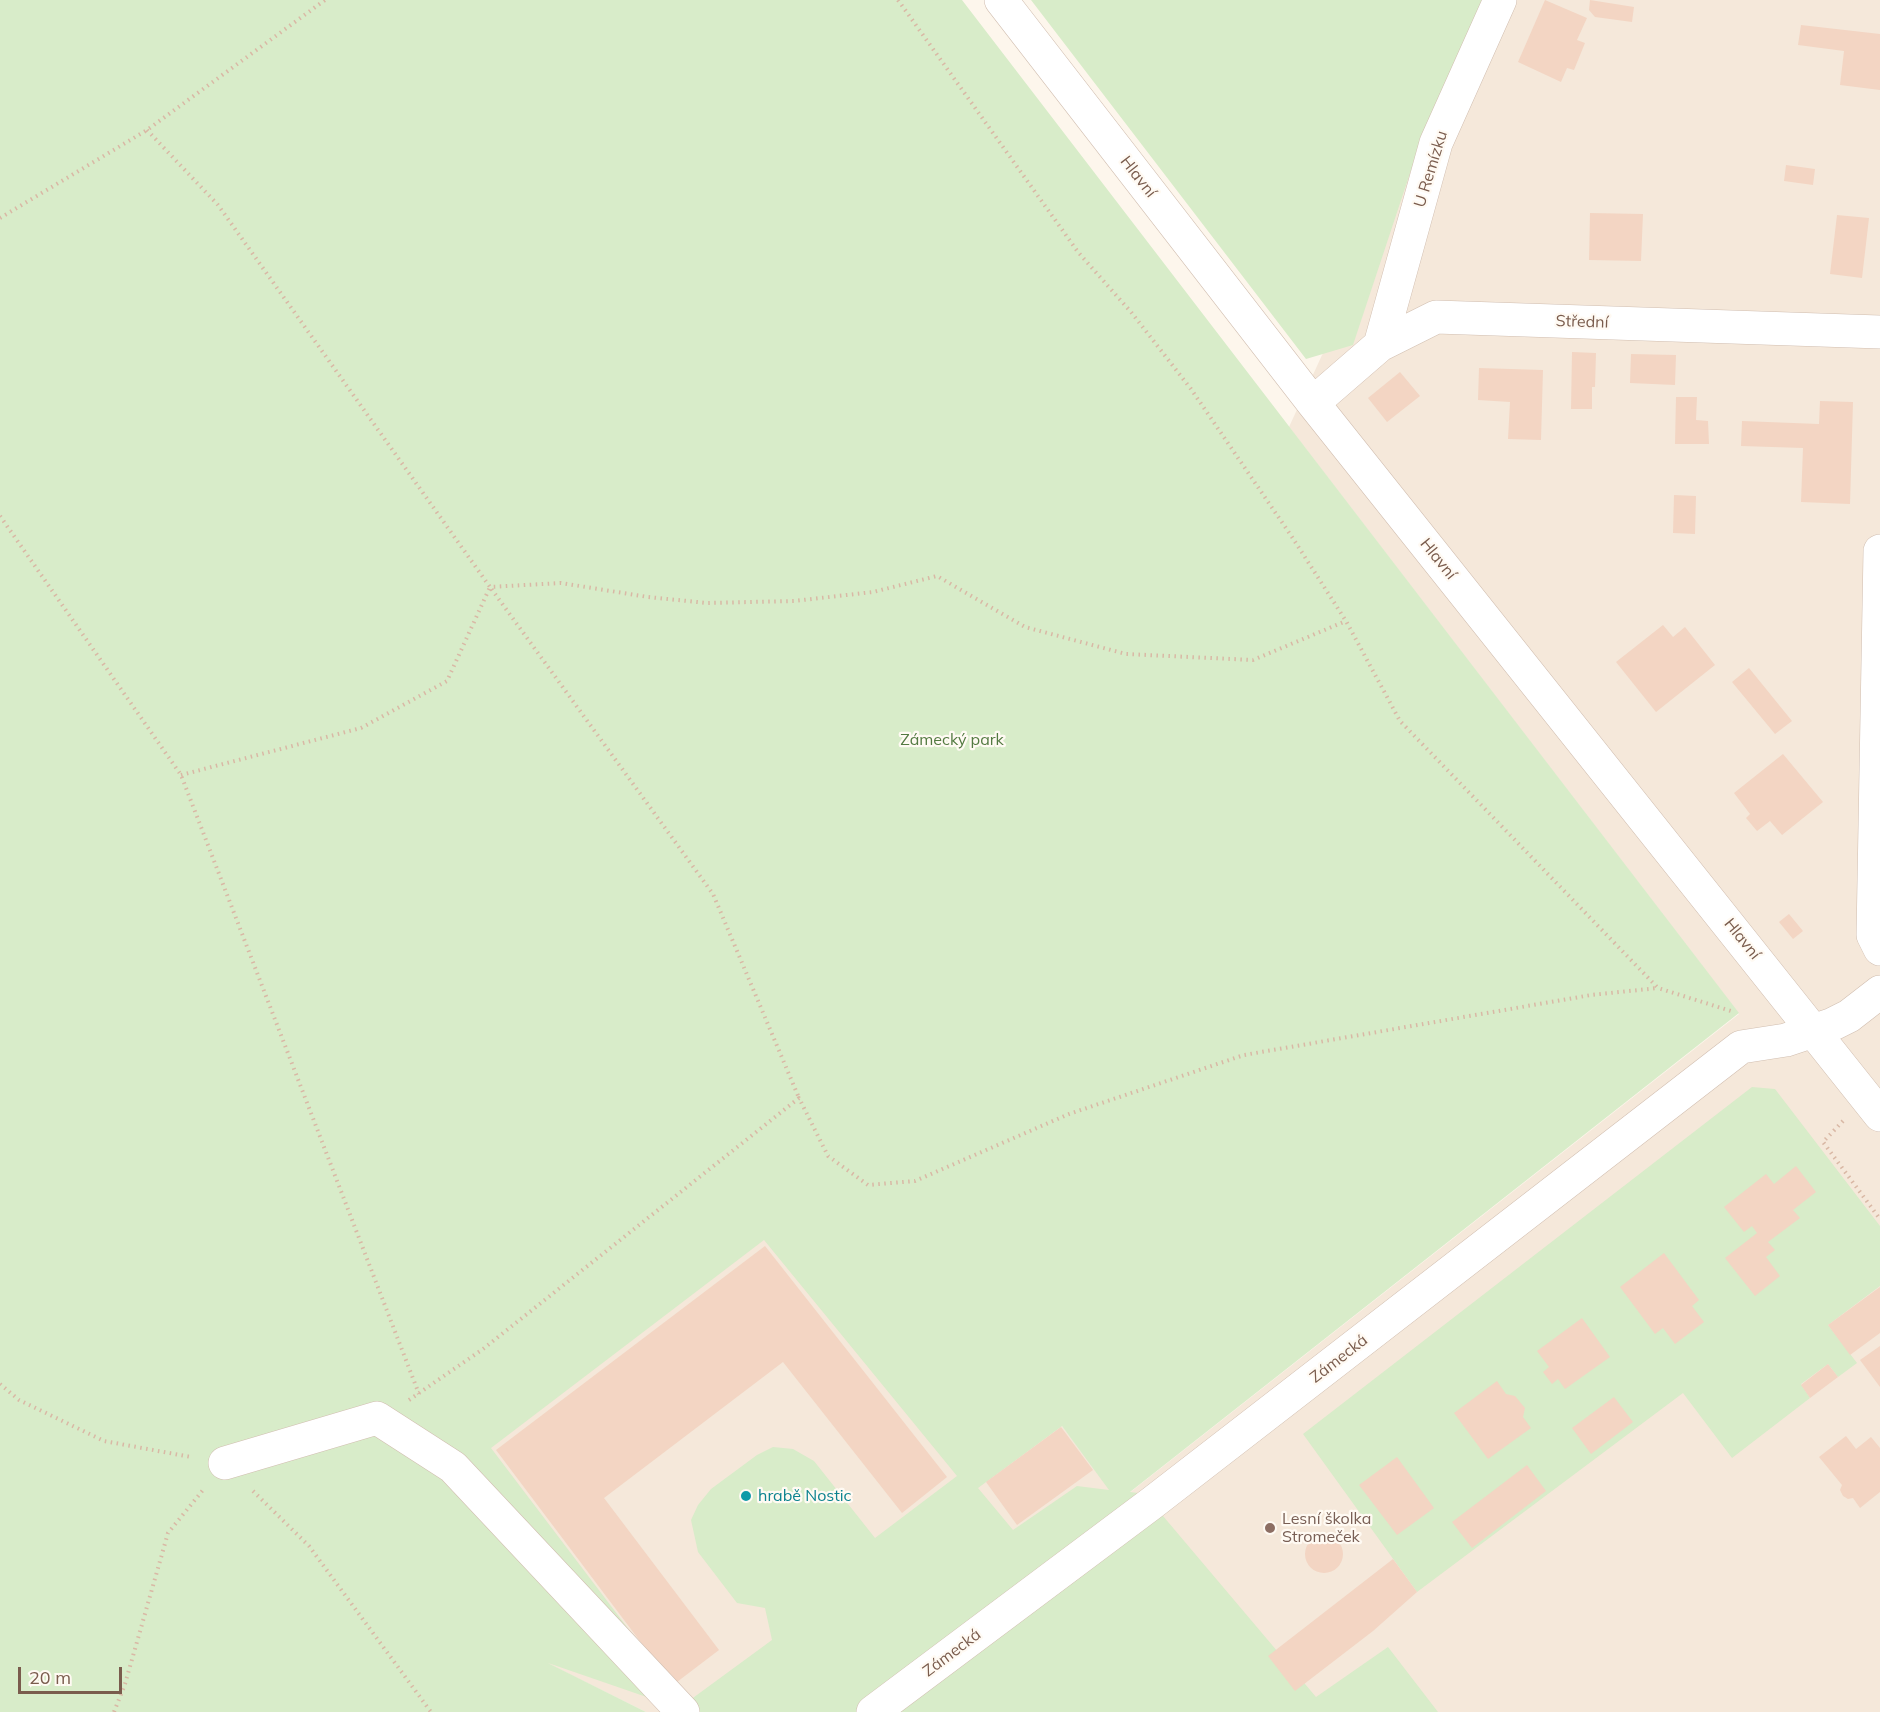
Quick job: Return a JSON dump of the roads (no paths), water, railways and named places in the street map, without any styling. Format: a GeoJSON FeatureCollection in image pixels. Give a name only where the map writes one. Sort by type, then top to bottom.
{"type":"FeatureCollection","features":[{"type":"Feature","properties":{"kind":"street","name":"Hlavní"},"geometry":{"type":"LineString","coordinates":[[1001,0],[1313,403],[1880,1115]]}},
{"type":"Feature","properties":{"kind":"street","name":"U Remízku"},"geometry":{"type":"LineString","coordinates":[[1380,345],[1436,143],[1500,0]]}},
{"type":"Feature","properties":{"kind":"street","name":"Střední"},"geometry":{"type":"LineString","coordinates":[[1313,403],[1380,345],[1436,317],[1880,332]]}},
{"type":"Feature","properties":{"kind":"street"},"geometry":{"type":"LineString","coordinates":[[1880,551],[1873,935],[1880,949]]}},
{"type":"Feature","properties":{"kind":"street","name":"Zámecká"},"geometry":{"type":"LineString","coordinates":[[873,1712],[1162,1496],[1741,1047],[1786,1040],[1831,1025],[1849,1016],[1880,992]]}},
{"type":"Feature","properties":{"kind":"street"},"geometry":{"type":"LineString","coordinates":[[225,1463],[377,1418],[453,1467],[682,1712]]}},
{"type":"Feature","properties":{"kind":"place","name":"hrabě Nostic"},"geometry":{"type":"Point","coordinates":[746,1496]}},
{"type":"Feature","properties":{"kind":"place","name":"Lesní školka Stromeček"},"geometry":{"type":"Point","coordinates":[1270,1528]}},
{"type":"Feature","properties":{"kind":"park label","name":"Zámecký park"},"geometry":{"type":"Point","coordinates":[952,740]}}]}
